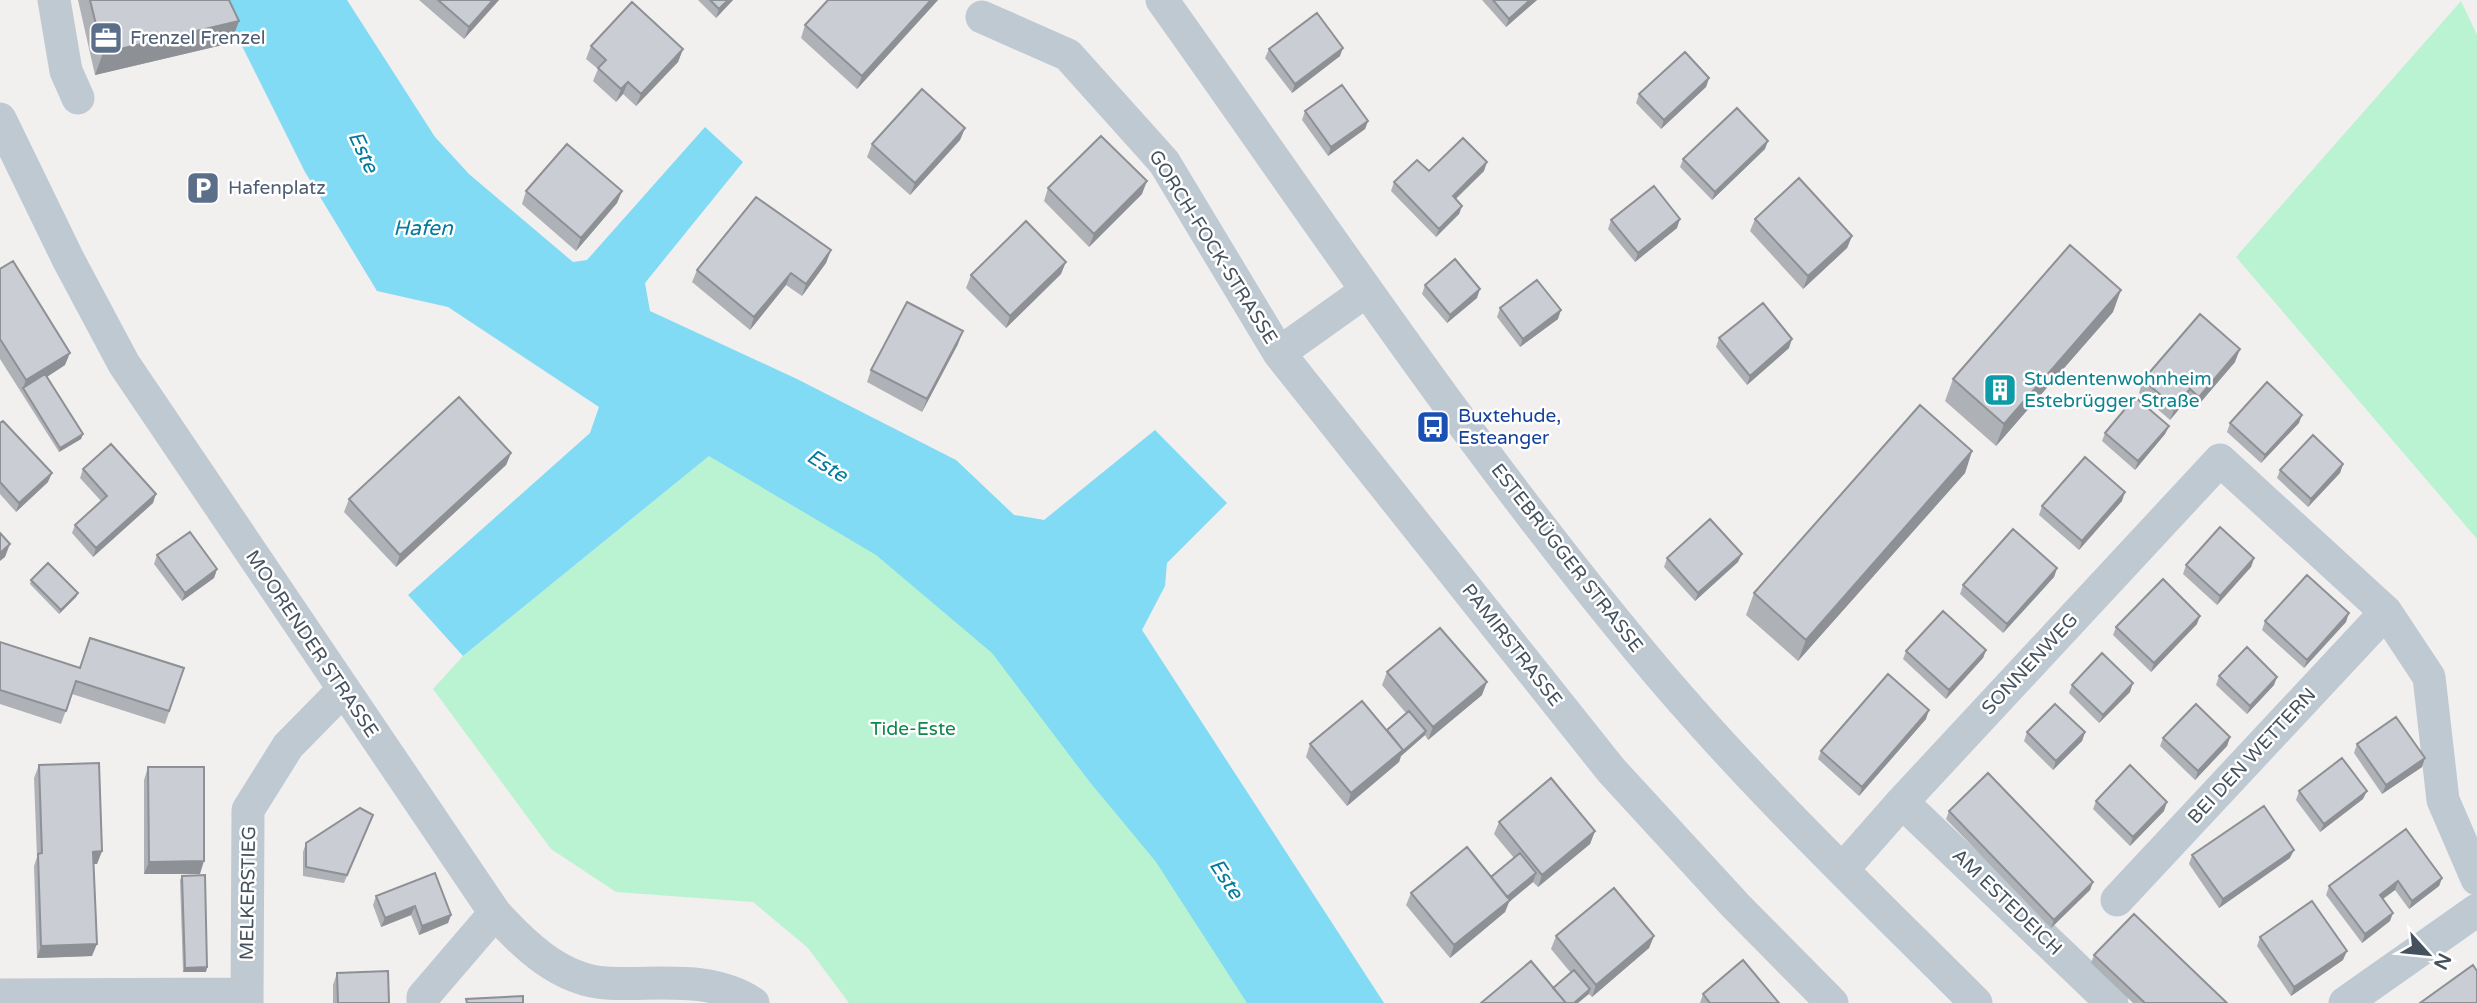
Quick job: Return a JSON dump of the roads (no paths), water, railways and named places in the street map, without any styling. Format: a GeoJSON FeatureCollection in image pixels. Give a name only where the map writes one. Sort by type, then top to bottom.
{"type":"FeatureCollection","features":[{"type":"Feature","properties":{"kind":"street"},"geometry":{"type":"LineString","coordinates":[[54,0],[66,71],[78,98]]}},
{"type":"Feature","properties":{"kind":"street","name":"ESTEBRÜGGER STRASSE"},"geometry":{"type":"LineString","coordinates":[[1162,0],[1366,291],[1548,538],[1641,653],[1735,759],[1976,1003]]}},
{"type":"Feature","properties":{"kind":"street","name":"GORCH-FOCK-STRASSE"},"geometry":{"type":"LineString","coordinates":[[982,17],[1068,55],[1164,162],[1279,353]]}},
{"type":"Feature","properties":{"kind":"street","name":"MOORENDER STRASSE"},"geometry":{"type":"LineString","coordinates":[[0,120],[68,259],[124,364],[495,914],[522,943],[547,962],[575,975],[604,983],[688,982],[737,993],[753,1003]]}},
{"type":"Feature","properties":{"kind":"street"},"geometry":{"type":"LineString","coordinates":[[1279,353],[1366,291]]}},
{"type":"Feature","properties":{"kind":"street","name":"PAMIRSTRASSE"},"geometry":{"type":"LineString","coordinates":[[1279,353],[1611,770],[1736,906],[1832,1003]]}},
{"type":"Feature","properties":{"kind":"street","name":"SONNENWEG"},"geometry":{"type":"LineString","coordinates":[[1843,869],[2220,460],[2386,612]]}},
{"type":"Feature","properties":{"kind":"street"},"geometry":{"type":"LineString","coordinates":[[2386,612],[2429,677],[2443,800],[2477,879]]}},
{"type":"Feature","properties":{"kind":"street","name":"BEI DEN WETTERN"},"geometry":{"type":"LineString","coordinates":[[2117,900],[2386,612]]}},
{"type":"Feature","properties":{"kind":"street","name":"MELKERSTIEG"},"geometry":{"type":"LineString","coordinates":[[247,999],[248,810],[288,746],[343,690]]}},
{"type":"Feature","properties":{"kind":"street","name":"AM ESTEDEICH"},"geometry":{"type":"LineString","coordinates":[[1902,802],[2112,1003]]}},
{"type":"Feature","properties":{"kind":"street"},"geometry":{"type":"LineString","coordinates":[[2345,1003],[2477,910]]}},
{"type":"Feature","properties":{"kind":"street"},"geometry":{"type":"LineString","coordinates":[[423,1003],[424,997],[495,914]]}},
{"type":"Feature","properties":{"kind":"street"},"geometry":{"type":"LineString","coordinates":[[0,995],[247,999]]}},
{"type":"Feature","properties":{"kind":"water"},"geometry":{"type":"Polygon","coordinates":[[[219,0],[347,0],[435,137],[469,174],[573,262],[587,260],[705,127],[743,162],[645,283],[650,311],[797,379],[956,460],[1014,515],[1044,520],[1155,430],[1227,503],[1167,563],[1165,586],[1142,630],[1384,1003],[1247,1003],[1156,862],[1089,781],[992,653],[876,555],[709,456],[463,656],[408,595],[590,433],[599,407],[448,307],[377,291],[305,172],[219,0]]]}},
{"type":"Feature","properties":{"kind":"place","name":"Frenzel Frenzel"},"geometry":{"type":"Point","coordinates":[106,38]}},
{"type":"Feature","properties":{"kind":"place","name":"Hafenplatz"},"geometry":{"type":"Point","coordinates":[203,188]}},
{"type":"Feature","properties":{"kind":"place","name":"Studentenwohnheim Estebrügger Straße"},"geometry":{"type":"Point","coordinates":[2000,390]}},
{"type":"Feature","properties":{"kind":"place","name":"Buxtehude, Esteanger"},"geometry":{"type":"Point","coordinates":[1433,427]}},
{"type":"Feature","properties":{"kind":"water label","name":"Este"},"geometry":{"type":"Point","coordinates":[363,152]}},
{"type":"Feature","properties":{"kind":"water label","name":"Hafen"},"geometry":{"type":"Point","coordinates":[423,228]}},
{"type":"Feature","properties":{"kind":"water label","name":"Este"},"geometry":{"type":"Point","coordinates":[827,466]}},
{"type":"Feature","properties":{"kind":"water label","name":"Este"},"geometry":{"type":"Point","coordinates":[1226,879]}},
{"type":"Feature","properties":{"kind":"park label","name":"Tide-Este"},"geometry":{"type":"Point","coordinates":[913,729]}}]}
